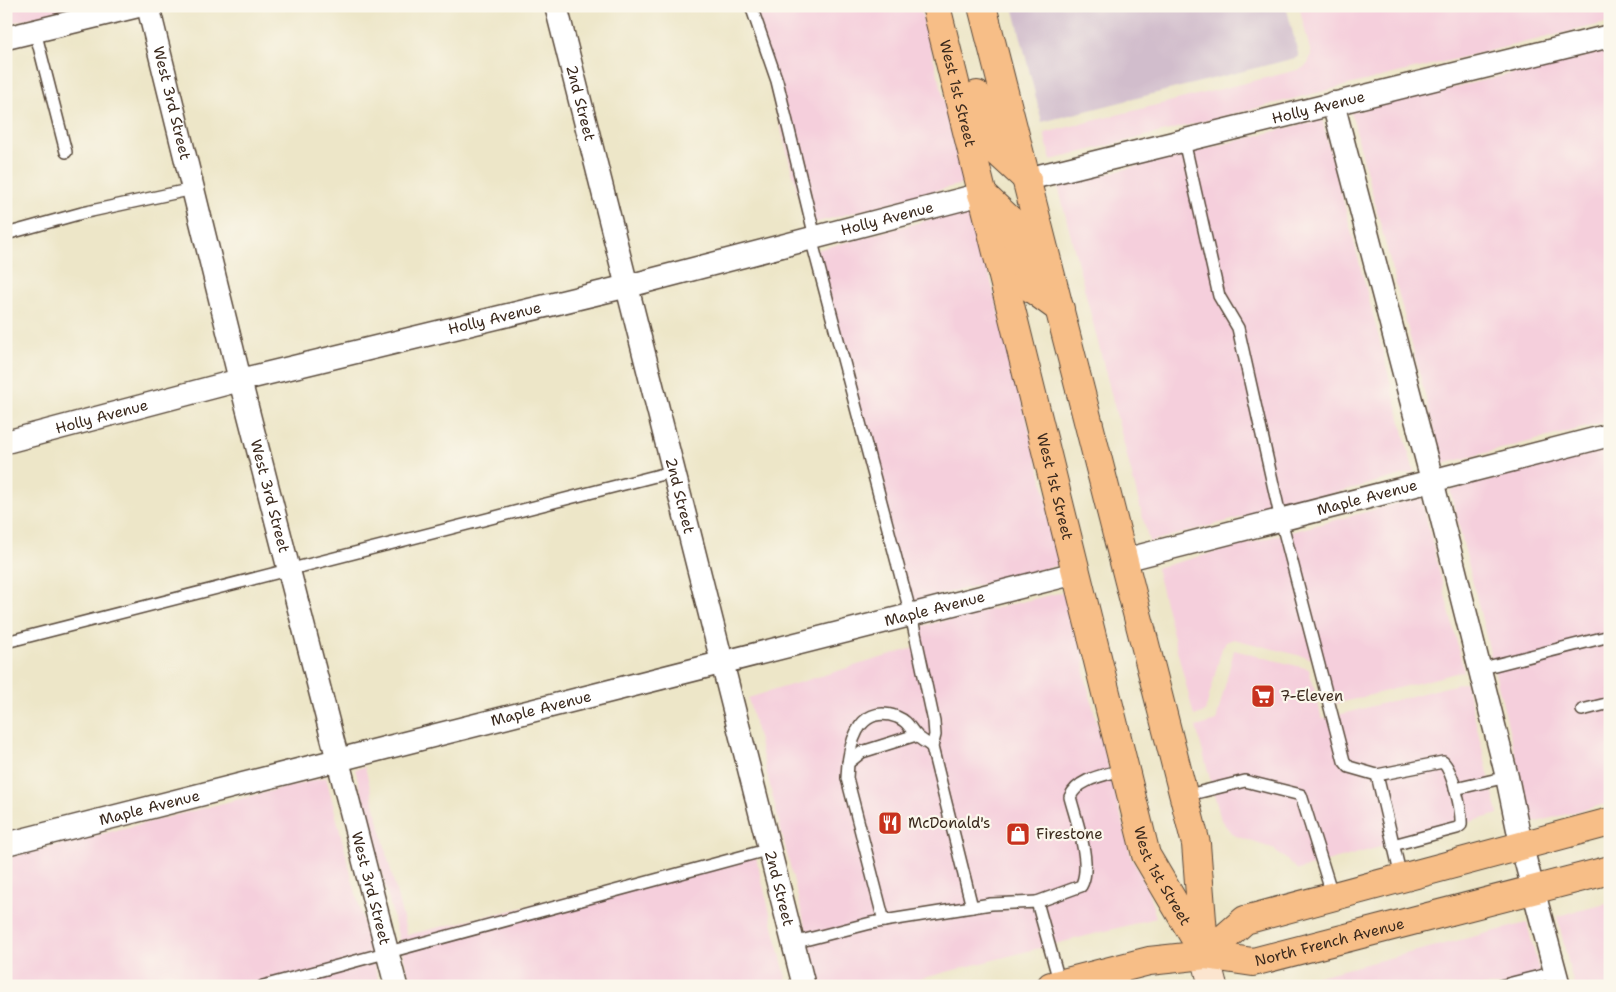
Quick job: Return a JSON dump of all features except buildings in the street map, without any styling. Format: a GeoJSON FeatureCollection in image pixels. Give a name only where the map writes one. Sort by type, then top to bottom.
{"type":"FeatureCollection","features":[{"type":"Feature","properties":{"kind":"main road","name":"West 1st Street"},"geometry":{"type":"LineString","coordinates":[[936,6],[1146,855],[1205,955]]}},
{"type":"Feature","properties":{"kind":"main road","name":"West 1st Street"},"geometry":{"type":"LineString","coordinates":[[982,6],[1196,844],[1205,955],[1213,986]]}},
{"type":"Feature","properties":{"kind":"main road"},"geometry":{"type":"LineString","coordinates":[[950,61],[976,90],[990,145],[1027,179]]}},
{"type":"Feature","properties":{"kind":"main road"},"geometry":{"type":"LineString","coordinates":[[982,194],[1013,223],[1031,288],[1060,309]]}},
{"type":"Feature","properties":{"kind":"main road"},"geometry":{"type":"LineString","coordinates":[[1205,955],[1245,920],[1521,844],[1610,822]]}},
{"type":"Feature","properties":{"kind":"main road","name":"North French Avenue"},"geometry":{"type":"LineString","coordinates":[[1056,985],[1149,961],[1205,955],[1253,962],[1610,870]]}},
{"type":"Feature","properties":{"kind":"street"},"geometry":{"type":"LineString","coordinates":[[6,38],[138,6]]}},
{"type":"Feature","properties":{"kind":"street","name":"West 3rd Street"},"geometry":{"type":"LineString","coordinates":[[148,6],[240,380],[396,986]]}},
{"type":"Feature","properties":{"kind":"street","name":"2nd Street"},"geometry":{"type":"LineString","coordinates":[[556,6],[804,986]]}},
{"type":"Feature","properties":{"kind":"street","name":"Holly Avenue"},"geometry":{"type":"LineString","coordinates":[[1027,179],[1610,36]]}},
{"type":"Feature","properties":{"kind":"street"},"geometry":{"type":"LineString","coordinates":[[1333,103],[1432,480],[1507,777],[1521,844],[1558,979]]}},
{"type":"Feature","properties":{"kind":"street","name":"Holly Avenue"},"geometry":{"type":"LineString","coordinates":[[6,442],[240,380],[628,286],[982,194]]}},
{"type":"Feature","properties":{"kind":"street","name":"Maple Avenue"},"geometry":{"type":"LineString","coordinates":[[1124,560],[1610,435]]}},
{"type":"Feature","properties":{"kind":"street","name":"Maple Avenue"},"geometry":{"type":"LineString","coordinates":[[6,844],[1076,573]]}},
{"type":"Feature","properties":{"kind":"lane"},"geometry":{"type":"LineString","coordinates":[[751,6],[777,81],[813,237],[911,615],[934,722],[935,735],[932,747],[972,908]]}},
{"type":"Feature","properties":{"kind":"lane"},"geometry":{"type":"LineString","coordinates":[[36,31],[66,152]]}},
{"type":"Feature","properties":{"kind":"lane"},"geometry":{"type":"LineString","coordinates":[[1184,141],[1218,296],[1238,328],[1281,520],[1344,761],[1349,767],[1377,775],[1443,762],[1447,766],[1455,790],[1461,825],[1393,845]]}},
{"type":"Feature","properties":{"kind":"lane"},"geometry":{"type":"LineString","coordinates":[[6,234],[82,213],[193,188]]}},
{"type":"Feature","properties":{"kind":"lane"},"geometry":{"type":"LineString","coordinates":[[6,642],[675,471]]}},
{"type":"Feature","properties":{"kind":"lane"},"geometry":{"type":"LineString","coordinates":[[1479,668],[1610,636]]}},
{"type":"Feature","properties":{"kind":"lane"},"geometry":{"type":"LineString","coordinates":[[1582,710],[1610,703]]}},
{"type":"Feature","properties":{"kind":"lane"},"geometry":{"type":"LineString","coordinates":[[884,921],[847,778],[848,763],[855,732],[862,722],[878,716],[896,717],[912,726],[916,735],[932,747]]}},
{"type":"Feature","properties":{"kind":"lane"},"geometry":{"type":"LineString","coordinates":[[848,763],[862,752],[916,735]]}},
{"type":"Feature","properties":{"kind":"lane"},"geometry":{"type":"LineString","coordinates":[[794,943],[884,921],[972,908],[1037,902],[1081,886],[1086,878],[1086,866],[1070,796],[1074,788],[1081,783],[1125,769]]}},
{"type":"Feature","properties":{"kind":"lane"},"geometry":{"type":"LineString","coordinates":[[1377,775],[1401,877]]}},
{"type":"Feature","properties":{"kind":"lane"},"geometry":{"type":"LineString","coordinates":[[1455,790],[1507,777]]}},
{"type":"Feature","properties":{"kind":"lane"},"geometry":{"type":"LineString","coordinates":[[1184,796],[1245,781],[1301,795],[1333,897]]}},
{"type":"Feature","properties":{"kind":"lane"},"geometry":{"type":"LineString","coordinates":[[263,986],[770,849]]}},
{"type":"Feature","properties":{"kind":"lane"},"geometry":{"type":"LineString","coordinates":[[1037,902],[1056,985]]}},
{"type":"Feature","properties":{"kind":"lane"},"geometry":{"type":"LineString","coordinates":[[1500,986],[1558,979]]}},
{"type":"Feature","properties":{"kind":"shaded area"},"geometry":{"type":"Polygon","coordinates":[[[6,6],[81,6],[6,24],[6,6]]]}},
{"type":"Feature","properties":{"kind":"shaded area"},"geometry":{"type":"Polygon","coordinates":[[[749,6],[920,6],[966,183],[806,225],[749,6]]]}},
{"type":"Feature","properties":{"kind":"shaded area"},"geometry":{"type":"Polygon","coordinates":[[[1013,6],[1286,6],[1299,57],[1042,122],[1013,6]]]}},
{"type":"Feature","properties":{"kind":"shaded area"},"geometry":{"type":"Polygon","coordinates":[[[1299,6],[1610,6],[1610,22],[1344,86],[1051,160],[1044,133],[1301,69],[1308,64],[1311,54],[1299,6]]]}},
{"type":"Feature","properties":{"kind":"shaded area"},"geometry":{"type":"Polygon","coordinates":[[[1610,50],[1610,421],[1443,464],[1351,112],[1610,50]]]}},
{"type":"Feature","properties":{"kind":"shaded area"},"geometry":{"type":"Polygon","coordinates":[[[1322,119],[1414,472],[1149,542],[1058,186],[1322,119]]]}},
{"type":"Feature","properties":{"kind":"shaded area"},"geometry":{"type":"Polygon","coordinates":[[[972,208],[1064,564],[906,603],[813,251],[972,208]]]}},
{"type":"Feature","properties":{"kind":"shaded area"},"geometry":{"type":"Polygon","coordinates":[[[1610,449],[1610,803],[1532,823],[1450,490],[1610,449]]]}},
{"type":"Feature","properties":{"kind":"shaded area"},"geometry":{"type":"Polygon","coordinates":[[[1421,497],[1464,671],[1332,705],[1317,660],[1234,639],[1226,642],[1222,648],[1205,712],[1194,716],[1156,568],[1421,497]]]}},
{"type":"Feature","properties":{"kind":"shaded area"},"geometry":{"type":"Polygon","coordinates":[[[1071,590],[1084,642],[1085,676],[1132,859],[1147,887],[1156,918],[892,986],[820,986],[748,698],[917,647],[913,628],[1071,590]]]}},
{"type":"Feature","properties":{"kind":"shaded area"},"geometry":{"type":"Polygon","coordinates":[[[1234,650],[1309,669],[1322,719],[1466,682],[1498,814],[1298,870],[1274,849],[1233,835],[1221,820],[1196,727],[1216,721],[1234,650]]]}},
{"type":"Feature","properties":{"kind":"shaded area"},"geometry":{"type":"Polygon","coordinates":[[[365,767],[407,935],[755,853],[788,986],[411,986],[355,769],[365,767]]]}},
{"type":"Feature","properties":{"kind":"shaded area"},"geometry":{"type":"Polygon","coordinates":[[[326,777],[380,986],[6,986],[6,858],[326,777]]]}},
{"type":"Feature","properties":{"kind":"shaded area"},"geometry":{"type":"Polygon","coordinates":[[[1610,903],[1610,986],[1574,986],[1557,916],[1610,903]]]}},
{"type":"Feature","properties":{"kind":"shaded area"},"geometry":{"type":"Polygon","coordinates":[[[1527,923],[1543,986],[1279,986],[1527,923]]]}},
{"type":"Feature","properties":{"kind":"place","name":"7-Eleven"},"geometry":{"type":"Point","coordinates":[1263,696]}},
{"type":"Feature","properties":{"kind":"place","name":"McDonald's"},"geometry":{"type":"Point","coordinates":[890,823]}},
{"type":"Feature","properties":{"kind":"place","name":"Firestone"},"geometry":{"type":"Point","coordinates":[1018,834]}}]}
